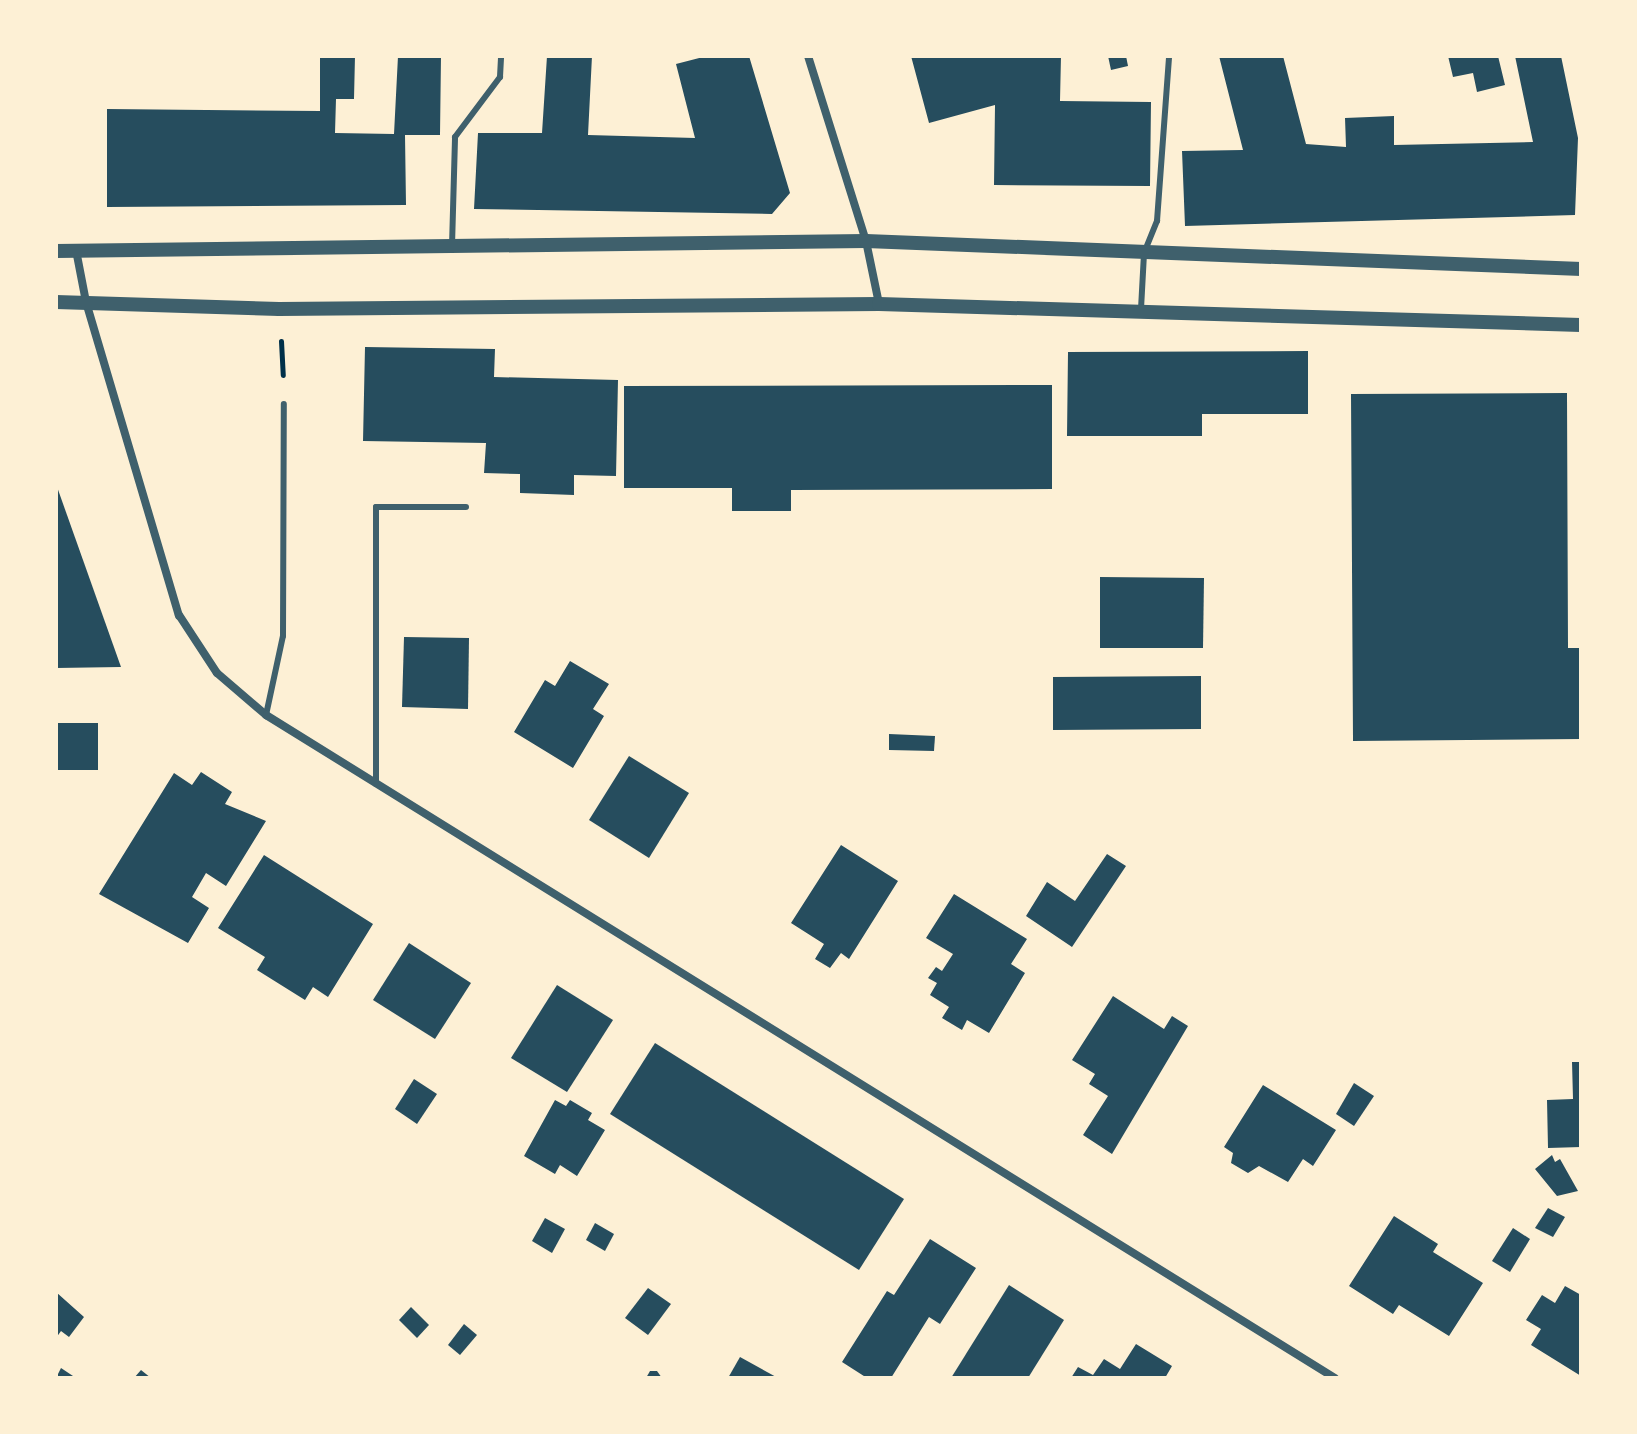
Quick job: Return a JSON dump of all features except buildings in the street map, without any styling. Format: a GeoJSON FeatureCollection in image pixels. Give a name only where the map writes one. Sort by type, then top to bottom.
{"type":"FeatureCollection","features":[{"type":"Feature","properties":{"kind":"street"},"geometry":{"type":"LineString","coordinates":[[808,56],[866,241],[879,304]]}},
{"type":"Feature","properties":{"kind":"street"},"geometry":{"type":"LineString","coordinates":[[56,251],[866,241],[1581,269]]}},
{"type":"Feature","properties":{"kind":"street"},"geometry":{"type":"LineString","coordinates":[[76,250],[86,302],[179,615],[217,673],[266,715],[1335,1378]]}},
{"type":"Feature","properties":{"kind":"street"},"geometry":{"type":"LineString","coordinates":[[56,302],[279,309],[879,304],[1581,325]]}},
{"type":"Feature","properties":{"kind":"lane"},"geometry":{"type":"LineString","coordinates":[[452,246],[455,137],[500,77],[501,56]]}},
{"type":"Feature","properties":{"kind":"lane"},"geometry":{"type":"LineString","coordinates":[[1141,312],[1144,253],[1157,221],[1169,56]]}},
{"type":"Feature","properties":{"kind":"lane"},"geometry":{"type":"LineString","coordinates":[[266,715],[283,636],[284,404]]}},
{"type":"Feature","properties":{"kind":"lane"},"geometry":{"type":"LineString","coordinates":[[376,784],[376,507],[466,507]]}},
{"type":"Feature","properties":{"kind":"path"},"geometry":{"type":"LineString","coordinates":[[279,309],[284,404]]}}]}
